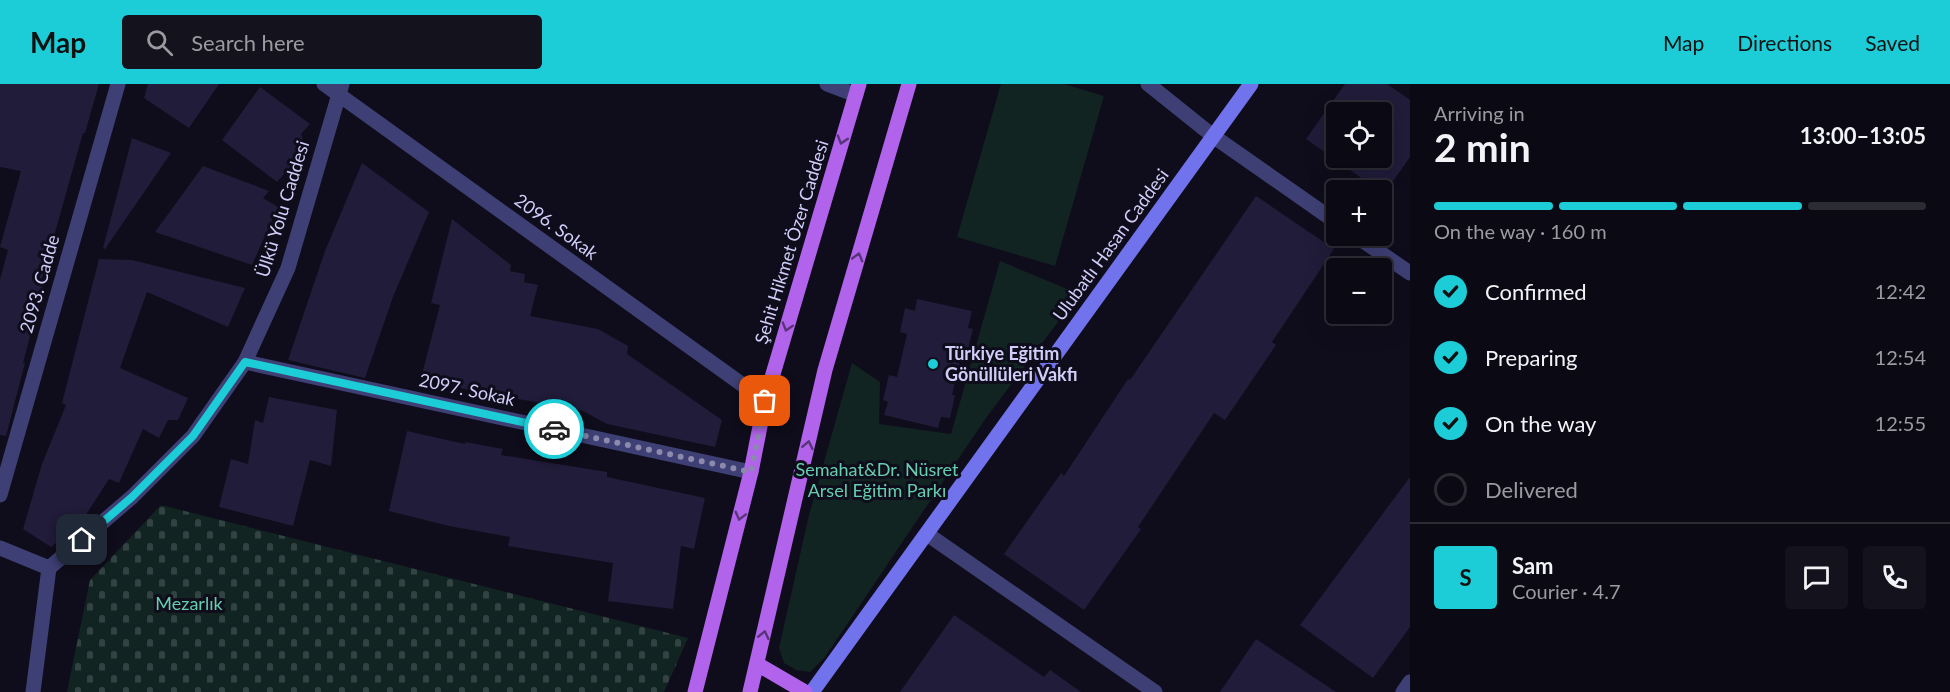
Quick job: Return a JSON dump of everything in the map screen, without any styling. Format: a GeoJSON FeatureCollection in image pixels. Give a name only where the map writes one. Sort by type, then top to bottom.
{"type":"FeatureCollection","features":[{"type":"Feature","properties":{"kind":"main road"},"geometry":{"type":"LineString","coordinates":[[750,692],[825,370],[909,84]]}},
{"type":"Feature","properties":{"kind":"main road","name":"Şehit Hikmet Özer Caddesi"},"geometry":{"type":"LineString","coordinates":[[695,692],[751,472],[765,401],[858,89]]}},
{"type":"Feature","properties":{"kind":"main road"},"geometry":{"type":"LineString","coordinates":[[757,664],[805,692]]}},
{"type":"Feature","properties":{"kind":"street","name":"2093. Cadde"},"geometry":{"type":"LineString","coordinates":[[0,495],[118,84]]}},
{"type":"Feature","properties":{"kind":"street","name":"2096. Sokak"},"geometry":{"type":"LineString","coordinates":[[324,84],[340,89],[765,401]]}},
{"type":"Feature","properties":{"kind":"street"},"geometry":{"type":"LineString","coordinates":[[827,84],[858,89]]}},
{"type":"Feature","properties":{"kind":"street"},"geometry":{"type":"LineString","coordinates":[[1148,84],[1213,136],[1326,215]]}},
{"type":"Feature","properties":{"kind":"street","name":"Ulubatlı Hasan Caddesi"},"geometry":{"type":"LineString","coordinates":[[812,692],[1251,84]]}},
{"type":"Feature","properties":{"kind":"street","name":"Ülkü Yolu Caddesi"},"geometry":{"type":"LineString","coordinates":[[49,568],[132,497],[193,436],[245,362],[288,268],[340,89]]}},
{"type":"Feature","properties":{"kind":"street"},"geometry":{"type":"LineString","coordinates":[[1371,246],[1410,273]]}},
{"type":"Feature","properties":{"kind":"street","name":"2097. Sokak"},"geometry":{"type":"LineString","coordinates":[[245,362],[751,472]]}},
{"type":"Feature","properties":{"kind":"street"},"geometry":{"type":"LineString","coordinates":[[927,534],[1155,692]]}},
{"type":"Feature","properties":{"kind":"street"},"geometry":{"type":"LineString","coordinates":[[0,548],[49,568],[33,692]]}},
{"type":"Feature","properties":{"kind":"street"},"geometry":{"type":"LineString","coordinates":[[1403,692],[1410,682]]}},
{"type":"Feature","properties":{"kind":"green space"},"geometry":{"type":"Polygon","coordinates":[[[1001,84],[1064,84],[1104,96],[1055,266],[957,237],[1001,84]]]}},
{"type":"Feature","properties":{"kind":"green space","name":"Semahat&Dr. Nüsret Arsel Eğitim Parkı"},"geometry":{"type":"Polygon","coordinates":[[[1000,261],[1079,294],[986,418],[825,657],[810,672],[796,670],[784,663],[779,648],[809,515],[852,363],[880,382],[879,424],[951,434],[1000,261]]]}},
{"type":"Feature","properties":{"kind":"green space","name":"Mezarlık"},"geometry":{"type":"Polygon","coordinates":[[[161,505],[688,638],[664,692],[67,692],[90,580],[161,505]]]}},
{"type":"Feature","properties":{"kind":"building"},"geometry":{"type":"Polygon","coordinates":[[[0,84],[99,84],[40,286],[43,287],[6,436],[0,435],[0,280],[8,250],[0,247],[21,171],[0,167],[0,84]]]}},
{"type":"Feature","properties":{"kind":"building"},"geometry":{"type":"Polygon","coordinates":[[[148,84],[219,84],[189,128],[144,98],[148,84]]]}},
{"type":"Feature","properties":{"kind":"building"},"geometry":{"type":"Polygon","coordinates":[[[1345,84],[1387,84],[1410,100],[1410,157],[1392,183],[1392,180],[1364,180],[1347,168],[1392,168],[1392,102],[1332,102],[1345,84]]]}},
{"type":"Feature","properties":{"kind":"building"},"geometry":{"type":"Polygon","coordinates":[[[260,87],[310,124],[301,134],[303,139],[296,153],[296,161],[277,182],[222,140],[260,87]]]}},
{"type":"Feature","properties":{"kind":"building"},"geometry":{"type":"Polygon","coordinates":[[[1326,111],[1326,153],[1306,139],[1326,111]]]}},
{"type":"Feature","properties":{"kind":"building"},"geometry":{"type":"Polygon","coordinates":[[[132,138],[171,153],[105,249],[103,248],[132,138]]]}},
{"type":"Feature","properties":{"kind":"building"},"geometry":{"type":"Polygon","coordinates":[[[362,163],[429,212],[393,297],[365,378],[288,360],[325,251],[362,163]]]}},
{"type":"Feature","properties":{"kind":"building"},"geometry":{"type":"Polygon","coordinates":[[[203,166],[269,191],[263,198],[278,207],[252,265],[155,232],[203,166]]]}},
{"type":"Feature","properties":{"kind":"building"},"geometry":{"type":"Polygon","coordinates":[[[1256,196],[1326,244],[1326,246],[1334,249],[1272,342],[1276,345],[1225,420],[1214,413],[1138,527],[1141,529],[1084,610],[1004,554],[1061,473],[1064,476],[1128,379],[1130,380],[1256,196]]]}},
{"type":"Feature","properties":{"kind":"building"},"geometry":{"type":"Polygon","coordinates":[[[452,219],[511,265],[510,271],[525,274],[524,282],[538,285],[530,316],[598,329],[628,346],[627,354],[722,420],[715,447],[607,424],[583,411],[513,398],[512,401],[421,378],[440,305],[431,303],[452,219]]]}},
{"type":"Feature","properties":{"kind":"building"},"geometry":{"type":"Polygon","coordinates":[[[99,259],[132,260],[245,288],[228,327],[147,292],[120,368],[188,398],[178,420],[168,420],[159,438],[143,429],[119,483],[109,479],[82,521],[51,547],[23,529],[42,464],[66,405],[62,403],[99,259]]]}},
{"type":"Feature","properties":{"kind":"building","name":"Türkiye Eğitim Gönüllüleri Vakfı"},"geometry":{"type":"Polygon","coordinates":[[[917,299],[972,311],[968,328],[973,329],[967,353],[962,352],[952,395],[955,395],[950,418],[941,417],[938,428],[884,415],[888,402],[883,400],[889,375],[897,377],[907,334],[900,332],[905,308],[915,311],[917,299]]]}},
{"type":"Feature","properties":{"kind":"building"},"geometry":{"type":"Polygon","coordinates":[[[269,397],[337,410],[331,466],[310,460],[293,526],[219,507],[231,459],[248,464],[255,420],[263,423],[269,397]]]}},
{"type":"Feature","properties":{"kind":"building"},"geometry":{"type":"Polygon","coordinates":[[[407,431],[465,444],[465,442],[503,449],[501,455],[607,472],[607,477],[705,498],[694,549],[681,546],[673,609],[608,601],[613,563],[508,546],[510,537],[449,526],[389,511],[407,431]]]}},
{"type":"Feature","properties":{"kind":"building"},"geometry":{"type":"Polygon","coordinates":[[[1410,477],[1410,627],[1373,678],[1300,625],[1410,477]]]}},
{"type":"Feature","properties":{"kind":"building"},"geometry":{"type":"Polygon","coordinates":[[[954,615],[1044,677],[1050,670],[1081,692],[900,692],[954,615]]]}},
{"type":"Feature","properties":{"kind":"building"},"geometry":{"type":"Polygon","coordinates":[[[1256,639],[1336,692],[1220,692],[1256,639]]]}},
{"type":"Feature","properties":{"kind":"way so far"},"geometry":{"type":"LineString","coordinates":[[554,429],[751,472],[765,401]]}},
{"type":"Feature","properties":{"kind":"place","name":"Türkiye Eğitim Gönüllüleri Vakfı"},"geometry":{"type":"Point","coordinates":[933,364]}},
{"type":"Feature","properties":{"kind":"route"},"geometry":{"type":"LineString","coordinates":[[82,540],[132,497],[193,436],[245,362],[554,429]]}}]}
